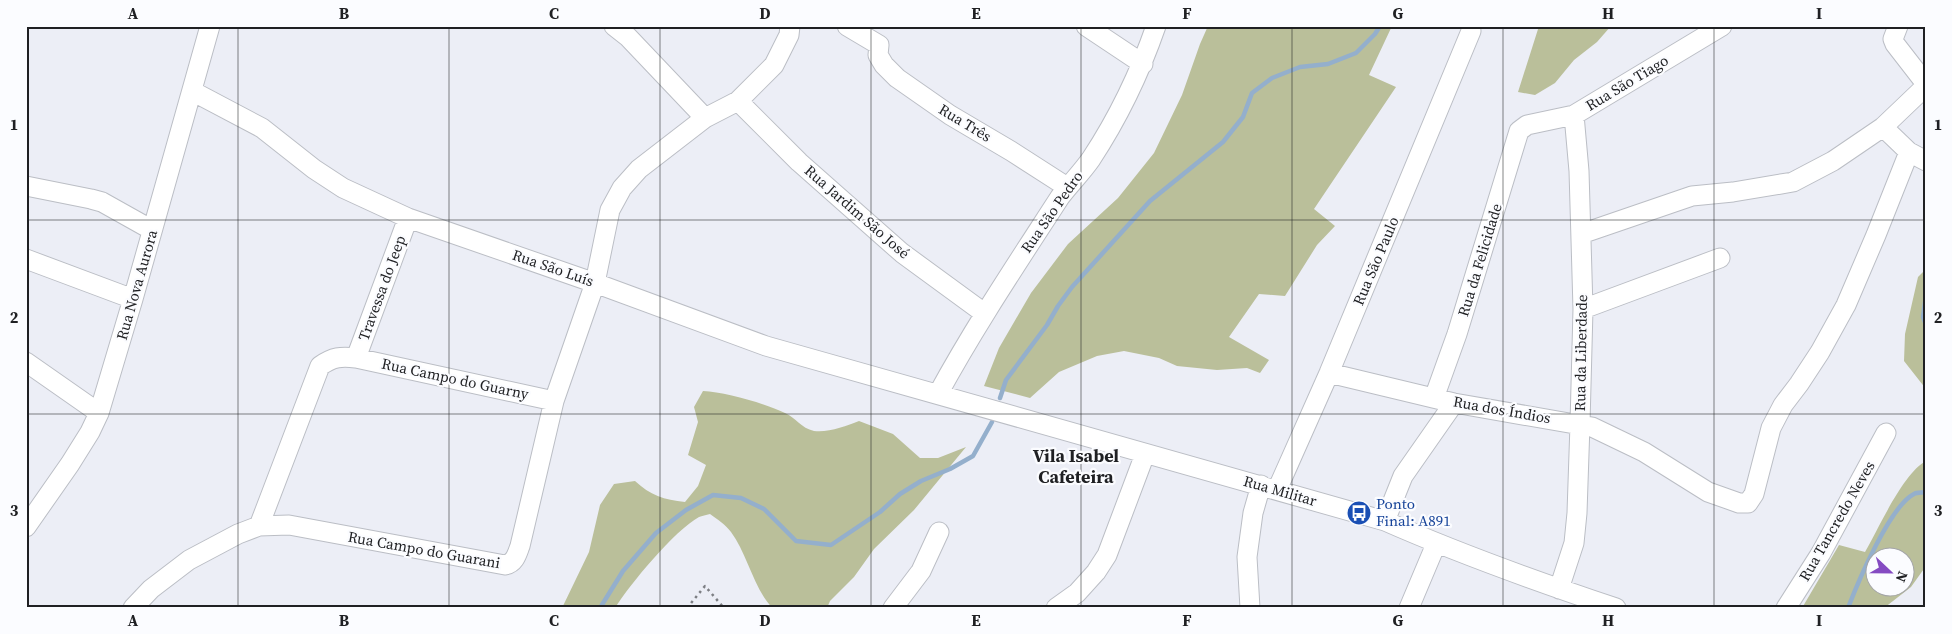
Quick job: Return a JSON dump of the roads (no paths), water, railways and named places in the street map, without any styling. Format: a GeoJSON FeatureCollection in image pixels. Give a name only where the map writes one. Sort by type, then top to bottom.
{"type":"FeatureCollection","features":[{"type":"Feature","properties":{"kind":"street","name":"Rua Nova Aurora"},"geometry":{"type":"LineString","coordinates":[[26,526],[70,464],[90,432],[99,413],[210,26]]}},
{"type":"Feature","properties":{"kind":"street"},"geometry":{"type":"LineString","coordinates":[[614,26],[628,37],[705,118]]}},
{"type":"Feature","properties":{"kind":"street"},"geometry":{"type":"LineString","coordinates":[[554,401],[595,283],[610,210],[622,188],[639,169],[705,118],[738,101],[774,65],[789,35],[790,26]]}},
{"type":"Feature","properties":{"kind":"street","name":"Rua Três"},"geometry":{"type":"LineString","coordinates":[[847,26],[878,45],[878,55],[884,65],[897,78],[950,115],[1067,187]]}},
{"type":"Feature","properties":{"kind":"street"},"geometry":{"type":"LineString","coordinates":[[1086,26],[1143,64]]}},
{"type":"Feature","properties":{"kind":"street","name":"Rua São Pedro"},"geometry":{"type":"LineString","coordinates":[[938,394],[984,313],[1067,187],[1090,160],[1121,112],[1143,64],[1156,26]]}},
{"type":"Feature","properties":{"kind":"street","name":"Rua São Tiago"},"geometry":{"type":"LineString","coordinates":[[1528,125],[1574,115],[1722,26]]}},
{"type":"Feature","properties":{"kind":"street"},"geometry":{"type":"LineString","coordinates":[[1581,234],[1692,196],[1733,192],[1793,182],[1833,161],[1883,127],[1926,84],[1895,44],[1893,39],[1898,26]]}},
{"type":"Feature","properties":{"kind":"street","name":"Rua São Paulo"},"geometry":{"type":"LineString","coordinates":[[1255,607],[1247,557],[1253,513],[1269,487],[1329,373],[1471,31]]}},
{"type":"Feature","properties":{"kind":"street","name":"Rua São Luís"},"geometry":{"type":"LineString","coordinates":[[192,91],[262,128],[314,169],[343,188],[408,218],[595,283],[766,346],[938,394]]}},
{"type":"Feature","properties":{"kind":"street","name":"Rua Jardim São José"},"geometry":{"type":"LineString","coordinates":[[738,101],[799,162],[902,253],[984,313]]}},
{"type":"Feature","properties":{"kind":"street","name":"Rua da Liberdade"},"geometry":{"type":"LineString","coordinates":[[1559,589],[1574,543],[1580,424],[1583,309],[1579,171],[1574,115]]}},
{"type":"Feature","properties":{"kind":"street","name":"Rua da Felicidade"},"geometry":{"type":"LineString","coordinates":[[1434,398],[1466,307],[1497,208],[1515,140],[1519,131],[1528,125]]}},
{"type":"Feature","properties":{"kind":"street"},"geometry":{"type":"LineString","coordinates":[[1883,127],[1909,152],[1926,161]]}},
{"type":"Feature","properties":{"kind":"street","name":"Rua dos Índios"},"geometry":{"type":"LineString","coordinates":[[1329,373],[1434,398],[1592,427],[1644,452],[1708,492],[1739,503],[1748,503],[1754,494],[1771,428],[1782,405],[1800,384],[1846,305],[1909,152]]}},
{"type":"Feature","properties":{"kind":"street"},"geometry":{"type":"LineString","coordinates":[[26,186],[96,200],[152,230]]}},
{"type":"Feature","properties":{"kind":"street","name":"Travessa do Jeep"},"geometry":{"type":"LineString","coordinates":[[356,358],[408,218]]}},
{"type":"Feature","properties":{"kind":"street"},"geometry":{"type":"LineString","coordinates":[[1583,309],[1720,258]]}},
{"type":"Feature","properties":{"kind":"street"},"geometry":{"type":"LineString","coordinates":[[26,259],[133,299]]}},
{"type":"Feature","properties":{"kind":"street","name":"Rua Campo do Guarny"},"geometry":{"type":"LineString","coordinates":[[259,526],[320,366],[329,359],[341,356],[356,358],[554,401]]}},
{"type":"Feature","properties":{"kind":"street"},"geometry":{"type":"LineString","coordinates":[[26,362],[99,413]]}},
{"type":"Feature","properties":{"kind":"street","name":"Rua Militar"},"geometry":{"type":"LineString","coordinates":[[938,394],[1385,521],[1436,544],[1616,608]]}},
{"type":"Feature","properties":{"kind":"street","name":"Rua Campo do Guarani"},"geometry":{"type":"LineString","coordinates":[[259,526],[289,525],[384,544],[509,564],[514,561],[520,546],[554,401]]}},
{"type":"Feature","properties":{"kind":"street"},"geometry":{"type":"LineString","coordinates":[[1385,521],[1403,476],[1454,402]]}},
{"type":"Feature","properties":{"kind":"street","name":"Rua Tancredo Neves"},"geometry":{"type":"LineString","coordinates":[[1786,608],[1821,553],[1886,433]]}},
{"type":"Feature","properties":{"kind":"street"},"geometry":{"type":"LineString","coordinates":[[1056,608],[1077,593],[1096,572],[1106,555],[1145,454]]}},
{"type":"Feature","properties":{"kind":"street"},"geometry":{"type":"LineString","coordinates":[[133,608],[151,589],[189,560],[238,534],[259,526]]}},
{"type":"Feature","properties":{"kind":"street"},"geometry":{"type":"LineString","coordinates":[[893,608],[921,571],[938,532]]}},
{"type":"Feature","properties":{"kind":"street"},"geometry":{"type":"LineString","coordinates":[[1415,606],[1436,544]]}},
{"type":"Feature","properties":{"kind":"waterway"},"geometry":{"type":"LineString","coordinates":[[1000,398],[1006,380],[1047,325],[1072,287],[1150,201],[1223,142],[1243,117],[1252,93],[1272,78],[1300,67],[1328,64],[1356,53],[1375,34],[1380,26]]}},
{"type":"Feature","properties":{"kind":"waterway"},"geometry":{"type":"LineString","coordinates":[[1926,295],[1923,317],[1926,325]]}},
{"type":"Feature","properties":{"kind":"waterway"},"geometry":{"type":"LineString","coordinates":[[600,608],[623,571],[656,533],[686,510],[713,495],[741,498],[764,509],[796,541],[831,545],[880,512],[900,494],[921,481],[950,469],[973,456],[992,422]]}},
{"type":"Feature","properties":{"kind":"waterway"},"geometry":{"type":"LineString","coordinates":[[1848,608],[1876,546],[1895,513],[1914,494],[1926,492]]}},
{"type":"Feature","properties":{"kind":"place","name":"Ponto Final: A891"},"geometry":{"type":"Point","coordinates":[1359,513]}},
{"type":"Feature","properties":{"kind":"district","name":"Vila Isabel Cafeteira"},"geometry":{"type":"Point","coordinates":[1076,466]}}]}
